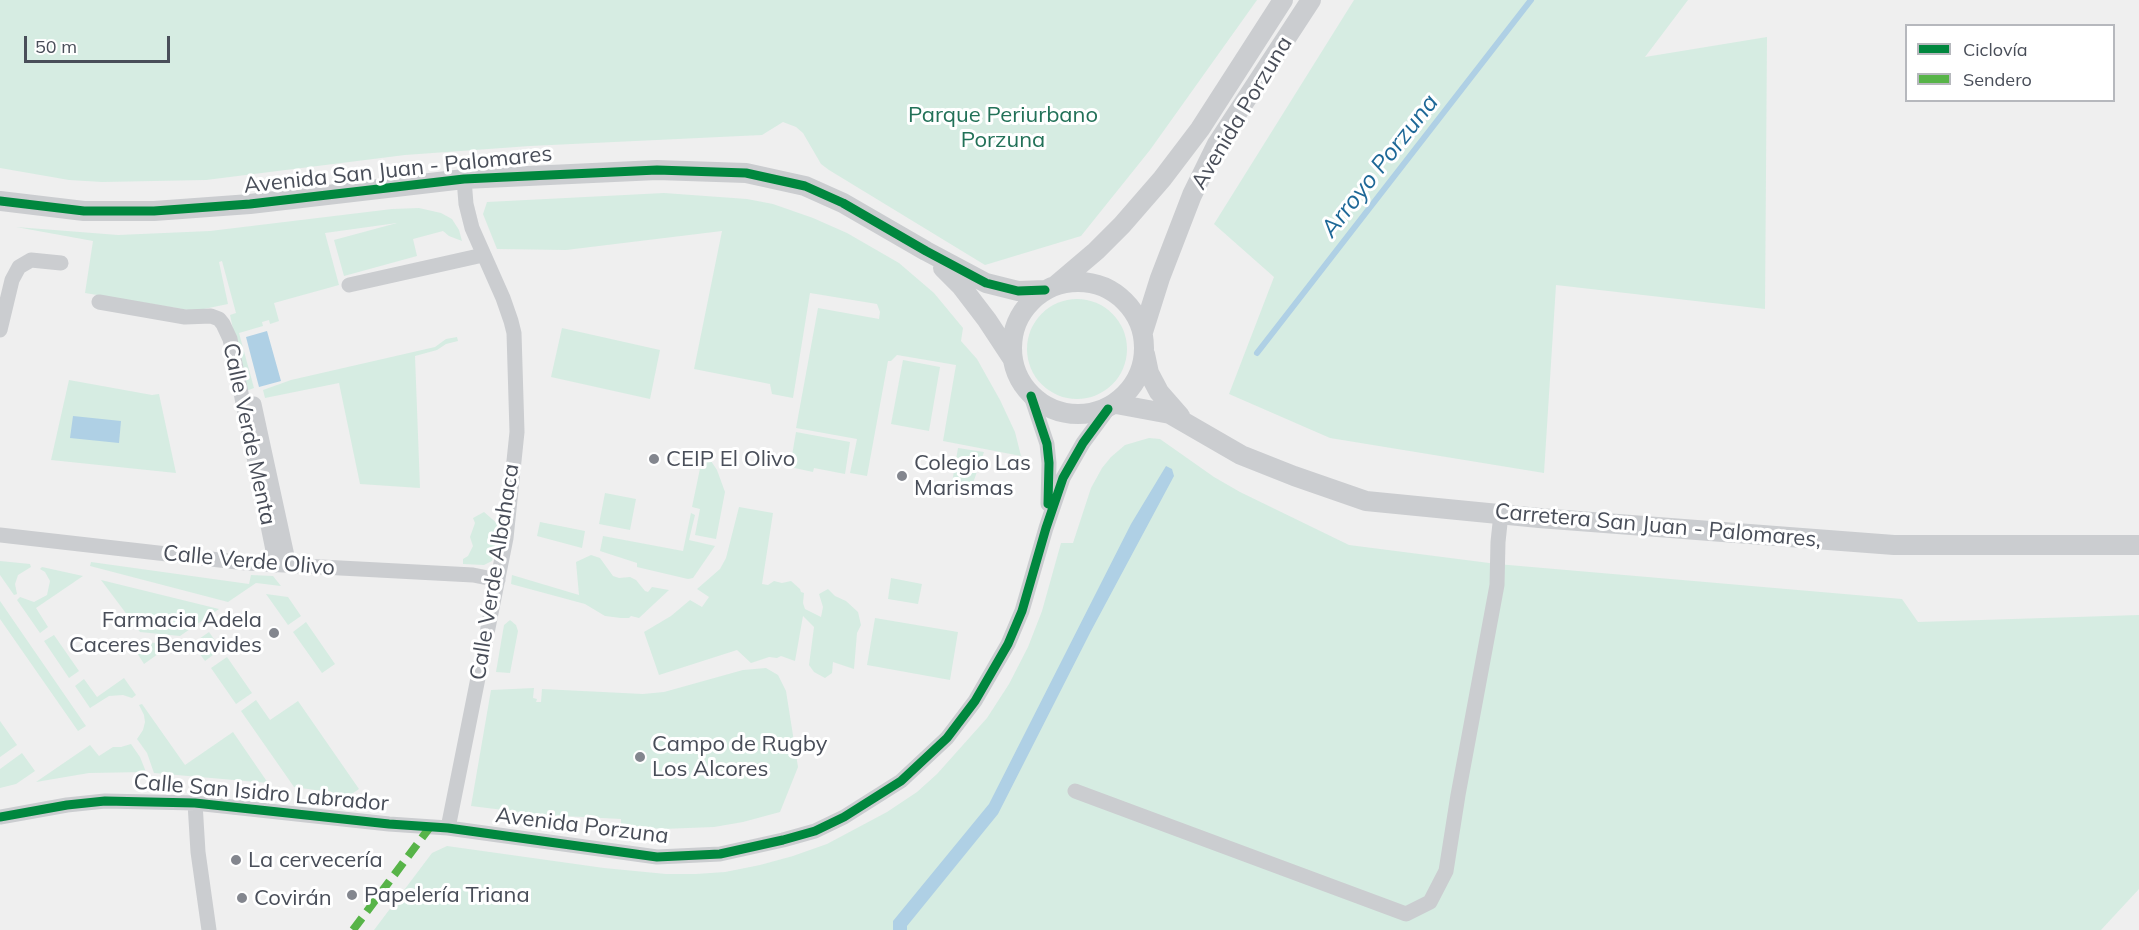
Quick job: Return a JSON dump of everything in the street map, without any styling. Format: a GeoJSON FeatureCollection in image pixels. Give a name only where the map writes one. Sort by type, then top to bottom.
{"type":"FeatureCollection","features":[{"type":"Feature","properties":{"kind":"street","name":"Avenida Porzuna"},"geometry":{"type":"LineString","coordinates":[[1050,288],[1096,251],[1162,179],[1200,129],[1283,0]]}},
{"type":"Feature","properties":{"kind":"street","name":"Avenida Porzuna"},"geometry":{"type":"LineString","coordinates":[[1143,332],[1173,242],[1192,195],[1217,144],[1311,0]]}},
{"type":"Feature","properties":{"kind":"street","name":"Avenida San Juan - Palomares"},"geometry":{"type":"LineString","coordinates":[[0,201],[84,211],[154,211],[250,204],[464,178],[657,170],[746,173],[805,186],[843,203],[926,251]]}},
{"type":"Feature","properties":{"kind":"street","name":"Calle Verde Albahaca"},"geometry":{"type":"LineString","coordinates":[[448,828],[498,580],[509,515],[517,432],[514,333],[503,298],[468,216],[464,178]]}},
{"type":"Feature","properties":{"kind":"street"},"geometry":{"type":"LineString","coordinates":[[926,251],[986,283],[1018,291],[1050,288],[1070,282],[1086,282],[1116,293],[1137,317],[1143,332],[1149,373],[1158,392],[1193,428]]}},
{"type":"Feature","properties":{"kind":"street"},"geometry":{"type":"LineString","coordinates":[[926,251],[961,286],[987,320],[1012,358],[1019,379],[1031,396],[1047,444],[1050,491],[1046,528]]}},
{"type":"Feature","properties":{"kind":"street"},"geometry":{"type":"LineString","coordinates":[[349,285],[483,255]]}},
{"type":"Feature","properties":{"kind":"street"},"geometry":{"type":"LineString","coordinates":[[0,330],[12,280],[19,267],[25,262],[39,260],[61,263]]}},
{"type":"Feature","properties":{"kind":"street"},"geometry":{"type":"LineString","coordinates":[[1012,358],[1012,338],[1018,319],[1030,303],[1050,288]]}},
{"type":"Feature","properties":{"kind":"street","name":"Calle Verde Menta"},"geometry":{"type":"LineString","coordinates":[[99,302],[184,317],[211,316],[219,319],[223,324],[230,339],[283,565]]}},
{"type":"Feature","properties":{"kind":"street"},"geometry":{"type":"LineString","coordinates":[[1046,528],[1070,464],[1112,406],[1131,390],[1141,372],[1145,352]]}},
{"type":"Feature","properties":{"kind":"street"},"geometry":{"type":"LineString","coordinates":[[1031,396],[1048,408],[1068,415],[1088,415],[1112,406],[1170,414],[1193,428]]}},
{"type":"Feature","properties":{"kind":"street","name":"Calle Verde Menta"},"geometry":{"type":"LineString","coordinates":[[254,404],[283,565]]}},
{"type":"Feature","properties":{"kind":"street","name":"Carretera San Juan - Palomares,"},"geometry":{"type":"LineString","coordinates":[[1193,428],[1241,454],[1294,476],[1366,501],[1894,545],[2139,545]]}},
{"type":"Feature","properties":{"kind":"street"},"geometry":{"type":"LineString","coordinates":[[1075,790],[1406,914],[1430,902],[1446,871],[1497,585],[1501,514]]}},
{"type":"Feature","properties":{"kind":"street","name":"Avenida Porzuna"},"geometry":{"type":"LineString","coordinates":[[448,828],[657,857],[720,854],[815,831],[844,817],[874,800],[910,773],[946,738],[975,701],[1008,644],[1022,611],[1046,528]]}},
{"type":"Feature","properties":{"kind":"street","name":"Calle Verde Olivo"},"geometry":{"type":"LineString","coordinates":[[0,535],[220,561],[473,575],[498,580]]}},
{"type":"Feature","properties":{"kind":"street","name":"Calle San Isidro Labrador"},"geometry":{"type":"LineString","coordinates":[[0,817],[46,808],[105,801],[195,803],[448,828]]}},
{"type":"Feature","properties":{"kind":"street"},"geometry":{"type":"LineString","coordinates":[[195,803],[198,852],[208,930]]}},
{"type":"Feature","properties":{"kind":"green space","name":"Parque Periurbano Porzuna"},"geometry":{"type":"Polygon","coordinates":[[[0,0],[1257,0],[1150,150],[1081,236],[985,265],[829,170],[821,164],[803,133],[796,127],[783,122],[762,135],[530,146],[405,155],[206,180],[102,182],[69,180],[0,168],[0,0]]]}},
{"type":"Feature","properties":{"kind":"green space"},"geometry":{"type":"Polygon","coordinates":[[[1354,0],[1688,0],[1645,57],[1767,37],[1765,309],[1556,285],[1544,473],[1330,438],[1229,394],[1274,277],[1214,224],[1354,0]]]}},
{"type":"Feature","properties":{"kind":"green space"},"geometry":{"type":"Polygon","coordinates":[[[664,193],[747,199],[773,204],[847,233],[899,263],[934,293],[963,328],[961,341],[977,359],[1000,400],[1015,432],[1021,456],[943,441],[956,365],[897,355],[888,361],[867,476],[850,473],[857,439],[796,428],[818,308],[879,319],[880,312],[877,304],[810,293],[793,398],[772,394],[770,384],[694,369],[722,231],[566,250],[497,249],[483,214],[487,202],[664,193]]]}},
{"type":"Feature","properties":{"kind":"green space"},"geometry":{"type":"Polygon","coordinates":[[[419,208],[441,213],[452,219],[459,230],[462,241],[443,231],[413,239],[417,256],[344,276],[334,240],[397,223],[325,233],[339,285],[274,303],[279,321],[270,324],[269,320],[262,322],[263,326],[239,333],[254,388],[246,391],[230,315],[236,313],[222,261],[219,262],[228,304],[194,311],[85,293],[93,241],[16,227],[118,235],[210,231],[392,209],[419,208]]]}},
{"type":"Feature","properties":{"kind":"green space"},"geometry":{"type":"Polygon","coordinates":[[[1077,299],[1096,302],[1113,313],[1124,330],[1127,349],[1124,368],[1113,385],[1096,396],[1077,399],[1058,396],[1041,385],[1030,368],[1027,349],[1030,330],[1041,313],[1058,302],[1077,299]]]}},
{"type":"Feature","properties":{"kind":"green space"},"geometry":{"type":"Polygon","coordinates":[[[562,328],[660,350],[650,399],[551,377],[562,328]]]}},
{"type":"Feature","properties":{"kind":"green space"},"geometry":{"type":"Polygon","coordinates":[[[457,337],[458,341],[415,356],[420,488],[360,484],[339,383],[265,398],[263,390],[291,380],[435,347],[446,339],[457,337]]]}},
{"type":"Feature","properties":{"kind":"green space"},"geometry":{"type":"Polygon","coordinates":[[[903,360],[940,367],[929,431],[891,424],[903,360]]]}},
{"type":"Feature","properties":{"kind":"green space"},"geometry":{"type":"Polygon","coordinates":[[[69,380],[152,395],[159,394],[176,473],[51,460],[69,380]]]}},
{"type":"Feature","properties":{"kind":"green space"},"geometry":{"type":"Polygon","coordinates":[[[796,432],[850,442],[845,474],[814,468],[813,472],[790,467],[796,432]]]}},
{"type":"Feature","properties":{"kind":"green space"},"geometry":{"type":"Polygon","coordinates":[[[1149,438],[1160,439],[1214,477],[1240,492],[1349,545],[1497,564],[1902,599],[1918,622],[2139,615],[2139,889],[2101,930],[374,930],[432,853],[447,846],[604,868],[666,874],[725,872],[793,856],[827,844],[887,812],[917,792],[937,774],[987,718],[1009,684],[1028,647],[1042,611],[1061,543],[1073,543],[1091,488],[1102,468],[1125,445],[1149,438]]]}},
{"type":"Feature","properties":{"kind":"green space"},"geometry":{"type":"Polygon","coordinates":[[[958,448],[984,452],[968,497],[950,494],[958,448]]]}},
{"type":"Feature","properties":{"kind":"green space"},"geometry":{"type":"Polygon","coordinates":[[[703,454],[707,455],[717,470],[725,492],[716,539],[695,535],[700,509],[692,507],[703,454]]]}},
{"type":"Feature","properties":{"kind":"green space"},"geometry":{"type":"Polygon","coordinates":[[[605,493],[636,499],[630,530],[599,524],[605,493]]]}},
{"type":"Feature","properties":{"kind":"green space"},"geometry":{"type":"Polygon","coordinates":[[[739,507],[773,513],[762,584],[791,581],[804,593],[805,609],[821,617],[823,607],[819,594],[828,589],[858,612],[861,625],[857,633],[854,669],[833,662],[832,673],[825,678],[814,672],[809,665],[814,627],[803,616],[795,661],[781,656],[751,663],[737,650],[659,675],[644,632],[671,616],[690,600],[702,607],[709,597],[697,589],[720,569],[726,558],[739,507]]]}},
{"type":"Feature","properties":{"kind":"green space"},"geometry":{"type":"Polygon","coordinates":[[[484,512],[499,525],[492,561],[484,565],[463,564],[463,559],[468,556],[473,546],[470,537],[475,523],[473,518],[484,512]]]}},
{"type":"Feature","properties":{"kind":"green space"},"geometry":{"type":"Polygon","coordinates":[[[691,513],[695,515],[689,540],[715,546],[693,578],[688,579],[637,567],[637,563],[600,551],[603,536],[683,551],[691,513]]]}},
{"type":"Feature","properties":{"kind":"green space"},"geometry":{"type":"Polygon","coordinates":[[[540,522],[585,531],[582,548],[537,536],[540,522]]]}},
{"type":"Feature","properties":{"kind":"green space"},"geometry":{"type":"Polygon","coordinates":[[[591,555],[600,558],[613,576],[630,577],[636,580],[645,591],[648,592],[652,587],[669,590],[639,618],[631,616],[621,618],[605,616],[585,604],[511,584],[512,575],[579,595],[576,562],[591,555]]]}},
{"type":"Feature","properties":{"kind":"green space"},"geometry":{"type":"Polygon","coordinates":[[[0,561],[30,564],[31,567],[18,575],[15,584],[17,594],[14,595],[0,575],[0,561]]]}},
{"type":"Feature","properties":{"kind":"green space"},"geometry":{"type":"Polygon","coordinates":[[[91,562],[249,584],[251,575],[273,576],[281,586],[256,583],[228,602],[90,566],[91,562]]]}},
{"type":"Feature","properties":{"kind":"green space"},"geometry":{"type":"Polygon","coordinates":[[[42,567],[83,576],[36,608],[48,627],[40,633],[17,600],[20,597],[34,602],[47,595],[50,581],[45,572],[40,569],[42,567]]]}},
{"type":"Feature","properties":{"kind":"green space"},"geometry":{"type":"Polygon","coordinates":[[[891,578],[922,584],[918,604],[888,599],[891,578]]]}},
{"type":"Feature","properties":{"kind":"green space"},"geometry":{"type":"Polygon","coordinates":[[[101,580],[219,609],[180,636],[140,632],[101,580]]]}},
{"type":"Feature","properties":{"kind":"green space"},"geometry":{"type":"Polygon","coordinates":[[[266,594],[288,597],[301,616],[288,625],[266,594]]]}},
{"type":"Feature","properties":{"kind":"green space"},"geometry":{"type":"Polygon","coordinates":[[[0,601],[86,726],[78,731],[0,619],[0,601]]]}},
{"type":"Feature","properties":{"kind":"green space"},"geometry":{"type":"Polygon","coordinates":[[[875,618],[958,632],[950,680],[867,665],[875,618]]]}},
{"type":"Feature","properties":{"kind":"green space"},"geometry":{"type":"Polygon","coordinates":[[[510,620],[516,625],[518,631],[510,673],[496,672],[504,625],[510,620]]]}},
{"type":"Feature","properties":{"kind":"green space"},"geometry":{"type":"Polygon","coordinates":[[[306,622],[335,664],[322,673],[293,632],[306,622]]]}},
{"type":"Feature","properties":{"kind":"green space"},"geometry":{"type":"Polygon","coordinates":[[[209,632],[221,649],[205,661],[195,647],[196,641],[209,632]]]}},
{"type":"Feature","properties":{"kind":"green space"},"geometry":{"type":"Polygon","coordinates":[[[54,635],[79,671],[69,678],[44,641],[54,635]]]}},
{"type":"Feature","properties":{"kind":"green space"},"geometry":{"type":"Polygon","coordinates":[[[142,642],[172,644],[144,664],[134,648],[142,642]]]}},
{"type":"Feature","properties":{"kind":"green space"},"geometry":{"type":"Polygon","coordinates":[[[227,657],[252,693],[236,704],[211,668],[227,657]]]}},
{"type":"Feature","properties":{"kind":"green space"},"geometry":{"type":"Polygon","coordinates":[[[766,668],[778,675],[786,691],[798,767],[780,812],[714,827],[662,829],[621,825],[621,819],[544,815],[471,806],[491,690],[534,688],[533,698],[537,699],[536,702],[541,702],[542,689],[643,694],[664,692],[743,670],[766,668]]]}},
{"type":"Feature","properties":{"kind":"green space"},"geometry":{"type":"Polygon","coordinates":[[[124,678],[136,695],[132,698],[123,695],[109,696],[90,708],[75,686],[84,679],[97,697],[124,678]]]}},
{"type":"Feature","properties":{"kind":"green space"},"geometry":{"type":"Polygon","coordinates":[[[256,700],[270,720],[298,701],[359,789],[350,795],[294,787],[241,711],[256,700]]]}},
{"type":"Feature","properties":{"kind":"green space"},"geometry":{"type":"Polygon","coordinates":[[[142,704],[185,765],[233,732],[268,783],[154,773],[147,753],[137,739],[145,722],[139,705],[142,704]]]}},
{"type":"Feature","properties":{"kind":"green space"},"geometry":{"type":"Polygon","coordinates":[[[0,721],[17,745],[0,757],[0,721]]]}},
{"type":"Feature","properties":{"kind":"green space"},"geometry":{"type":"Polygon","coordinates":[[[131,744],[146,772],[89,773],[36,782],[90,745],[99,756],[113,747],[131,744]]]}},
{"type":"Feature","properties":{"kind":"green space"},"geometry":{"type":"Polygon","coordinates":[[[22,753],[35,771],[16,784],[0,788],[0,769],[22,753]]]}},
{"type":"Feature","properties":{"kind":"water"},"geometry":{"type":"Polygon","coordinates":[[[267,331],[281,381],[259,387],[246,337],[267,331]]]}},
{"type":"Feature","properties":{"kind":"water"},"geometry":{"type":"Polygon","coordinates":[[[73,416],[121,421],[119,443],[70,438],[73,416]]]}},
{"type":"Feature","properties":{"kind":"water"},"geometry":{"type":"Polygon","coordinates":[[[1166,466],[1172,469],[1174,476],[1091,631],[998,814],[907,926],[907,930],[893,930],[893,921],[989,804],[1131,524],[1166,466]]]}},
{"type":"Feature","properties":{"kind":"waterway","name":"Arroyo Porzuna"},"geometry":{"type":"LineString","coordinates":[[1257,353],[1531,0]]}},
{"type":"Feature","properties":{"kind":"marked path"},"geometry":{"type":"LineString","coordinates":[[353,930],[430,827]]}},
{"type":"Feature","properties":{"kind":"cycle path"},"geometry":{"type":"LineString","coordinates":[[0,201],[84,211],[154,211],[250,204],[464,179],[657,170],[746,173],[805,186],[843,203],[986,283],[1018,291],[1045,290]]}},
{"type":"Feature","properties":{"kind":"cycle path"},"geometry":{"type":"LineString","coordinates":[[1031,396],[1047,444],[1048,504]]}},
{"type":"Feature","properties":{"kind":"cycle path"},"geometry":{"type":"LineString","coordinates":[[0,817],[105,801],[195,803],[389,824],[448,828],[657,857],[720,854],[815,831],[844,817],[901,781],[947,738],[975,701],[1008,644],[1022,611],[1063,478],[1083,443],[1108,409]]}},
{"type":"Feature","properties":{"kind":"place","name":"CEIP El Olivo"},"geometry":{"type":"Point","coordinates":[654,459]}},
{"type":"Feature","properties":{"kind":"place","name":"Colegio Las Marismas"},"geometry":{"type":"Point","coordinates":[902,476]}},
{"type":"Feature","properties":{"kind":"place","name":"Farmacia Adela Caceres Benavides"},"geometry":{"type":"Point","coordinates":[274,633]}},
{"type":"Feature","properties":{"kind":"place","name":"Campo de Rugby Los Alcores"},"geometry":{"type":"Point","coordinates":[640,757]}},
{"type":"Feature","properties":{"kind":"place","name":"La cervecería"},"geometry":{"type":"Point","coordinates":[236,860]}},
{"type":"Feature","properties":{"kind":"place","name":"Papelería Triana"},"geometry":{"type":"Point","coordinates":[352,895]}},
{"type":"Feature","properties":{"kind":"place","name":"Covirán"},"geometry":{"type":"Point","coordinates":[242,898]}}]}
